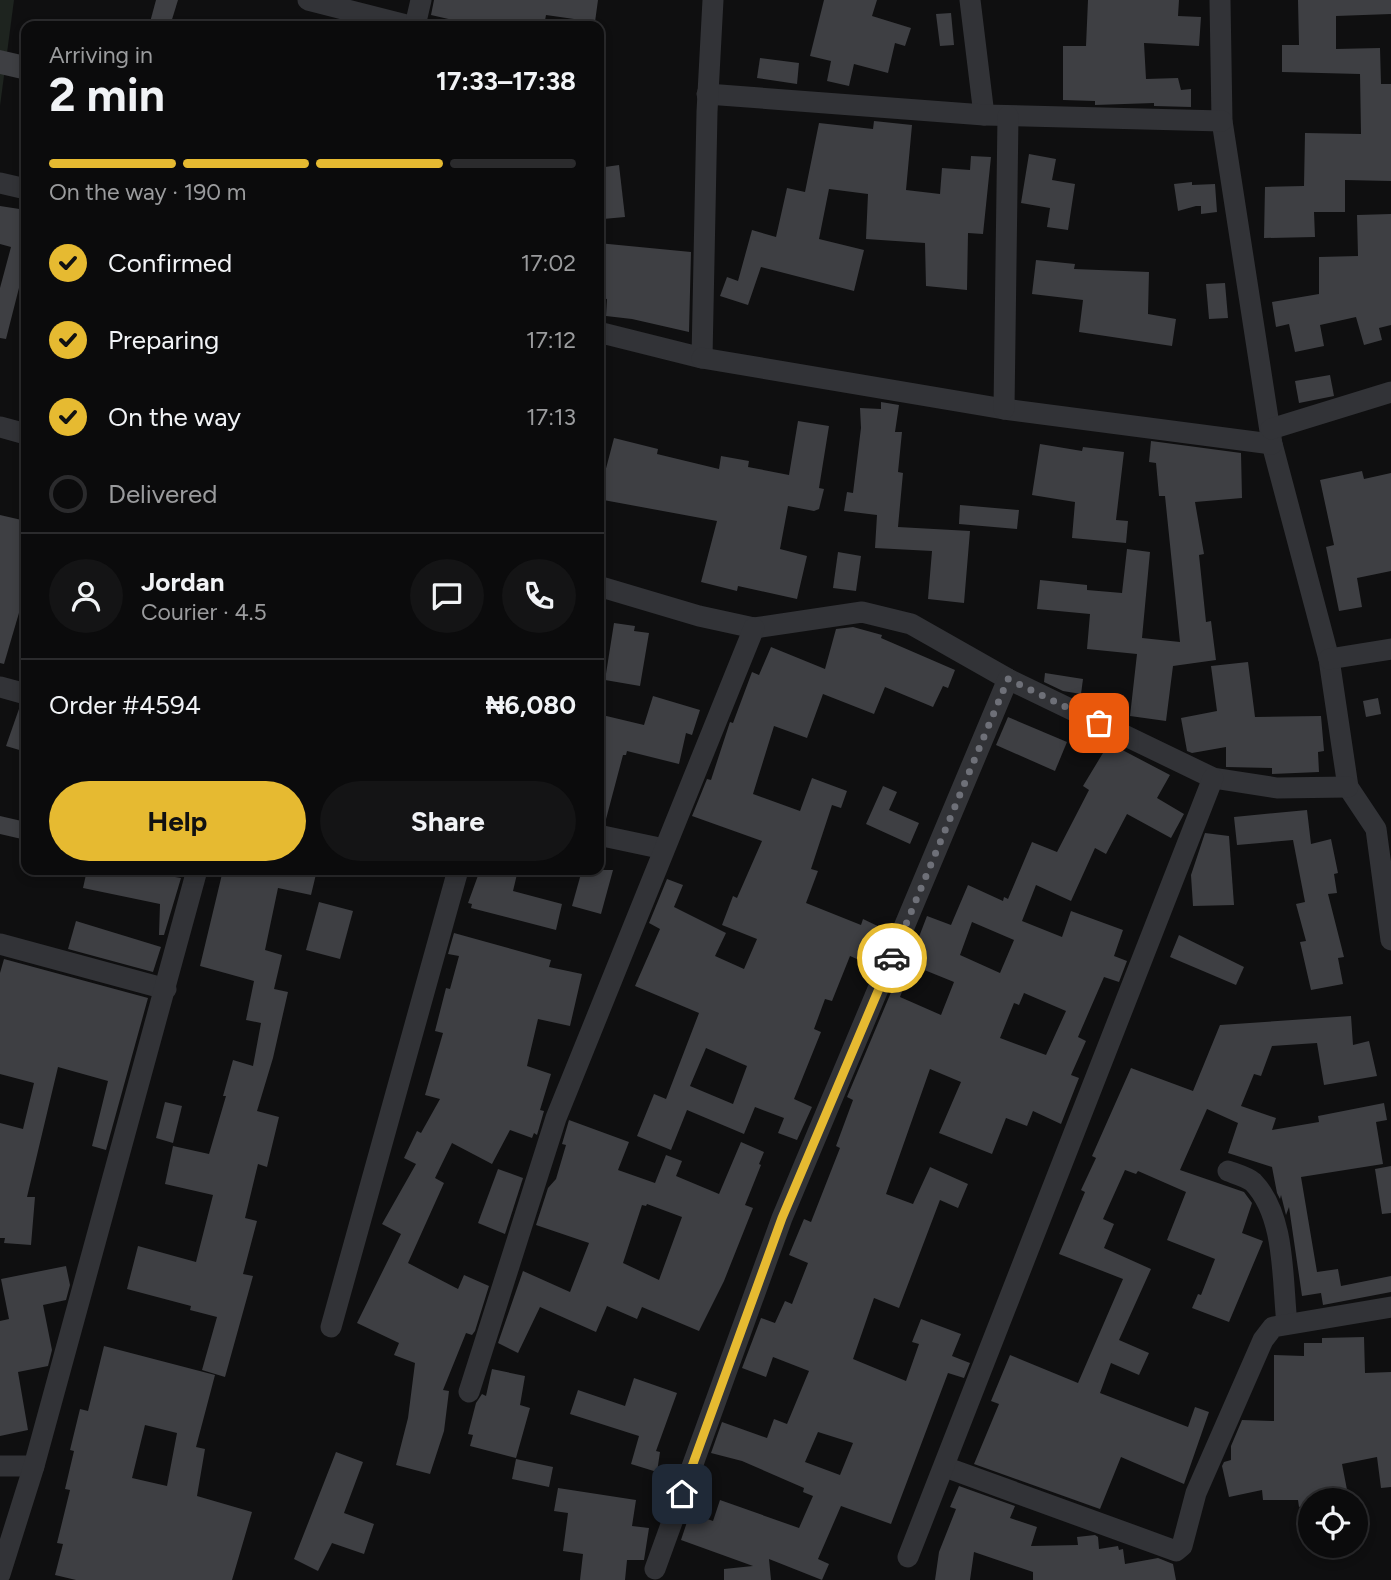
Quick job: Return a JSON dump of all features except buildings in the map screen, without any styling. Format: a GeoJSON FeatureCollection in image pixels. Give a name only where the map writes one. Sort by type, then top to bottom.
{"type":"FeatureCollection","features":[{"type":"Feature","properties":{"kind":"street"},"geometry":{"type":"LineString","coordinates":[[308,0],[393,21]]}},
{"type":"Feature","properties":{"kind":"street"},"geometry":{"type":"LineString","coordinates":[[415,21],[421,0]]}},
{"type":"Feature","properties":{"kind":"street"},"geometry":{"type":"LineString","coordinates":[[702,358],[708,94],[713,0]]}},
{"type":"Feature","properties":{"kind":"street"},"geometry":{"type":"LineString","coordinates":[[970,0],[984,115]]}},
{"type":"Feature","properties":{"kind":"street"},"geometry":{"type":"LineString","coordinates":[[1220,0],[1222,121],[1271,437],[1329,659],[1348,787],[1384,827],[1391,940]]}},
{"type":"Feature","properties":{"kind":"street"},"geometry":{"type":"LineString","coordinates":[[708,94],[984,115],[1222,121]]}},
{"type":"Feature","properties":{"kind":"street"},"geometry":{"type":"LineString","coordinates":[[1004,409],[1008,116]]}},
{"type":"Feature","properties":{"kind":"street"},"geometry":{"type":"LineString","coordinates":[[0,183],[21,188]]}},
{"type":"Feature","properties":{"kind":"street"},"geometry":{"type":"LineString","coordinates":[[604,334],[702,358],[1004,409],[1271,437],[1391,392]]}},
{"type":"Feature","properties":{"kind":"street"},"geometry":{"type":"LineString","coordinates":[[0,427],[21,433]]}},
{"type":"Feature","properties":{"kind":"street"},"geometry":{"type":"LineString","coordinates":[[604,588],[699,616],[754,628],[862,612],[911,624],[1008,679],[1213,778],[1277,788],[1348,787]]}},
{"type":"Feature","properties":{"kind":"street"},"geometry":{"type":"LineString","coordinates":[[469,1392],[555,1118],[754,628]]}},
{"type":"Feature","properties":{"kind":"street"},"geometry":{"type":"LineString","coordinates":[[1329,659],[1391,649]]}},
{"type":"Feature","properties":{"kind":"street"},"geometry":{"type":"LineString","coordinates":[[655,1569],[782,1218],[1008,679]]}},
{"type":"Feature","properties":{"kind":"street"},"geometry":{"type":"LineString","coordinates":[[0,687],[21,693]]}},
{"type":"Feature","properties":{"kind":"street"},"geometry":{"type":"LineString","coordinates":[[908,1557],[1213,778]]}},
{"type":"Feature","properties":{"kind":"street"},"geometry":{"type":"LineString","coordinates":[[604,836],[664,849]]}},
{"type":"Feature","properties":{"kind":"street"},"geometry":{"type":"LineString","coordinates":[[0,1574],[34,1466],[196,875]]}},
{"type":"Feature","properties":{"kind":"street"},"geometry":{"type":"LineString","coordinates":[[331,1327],[457,875]]}},
{"type":"Feature","properties":{"kind":"street"},"geometry":{"type":"LineString","coordinates":[[0,944],[166,989]]}},
{"type":"Feature","properties":{"kind":"street"},"geometry":{"type":"LineString","coordinates":[[1228,1171],[1251,1181],[1269,1205],[1276,1228],[1287,1324]]}},
{"type":"Feature","properties":{"kind":"street"},"geometry":{"type":"LineString","coordinates":[[945,1467],[1176,1551],[1182,1546],[1196,1493],[1263,1340],[1273,1327],[1391,1307]]}},
{"type":"Feature","properties":{"kind":"street"},"geometry":{"type":"LineString","coordinates":[[0,1466],[34,1466]]}},
{"type":"Feature","properties":{"kind":"shaded area"},"geometry":{"type":"Polygon","coordinates":[[[0,0],[14,0],[0,106],[0,0]]]}},
{"type":"Feature","properties":{"kind":"way so far"},"geometry":{"type":"LineString","coordinates":[[892,958],[1008,679],[1099,723]]}},
{"type":"Feature","properties":{"kind":"route"},"geometry":{"type":"LineString","coordinates":[[682,1494],[782,1218],[892,958]]}}]}
